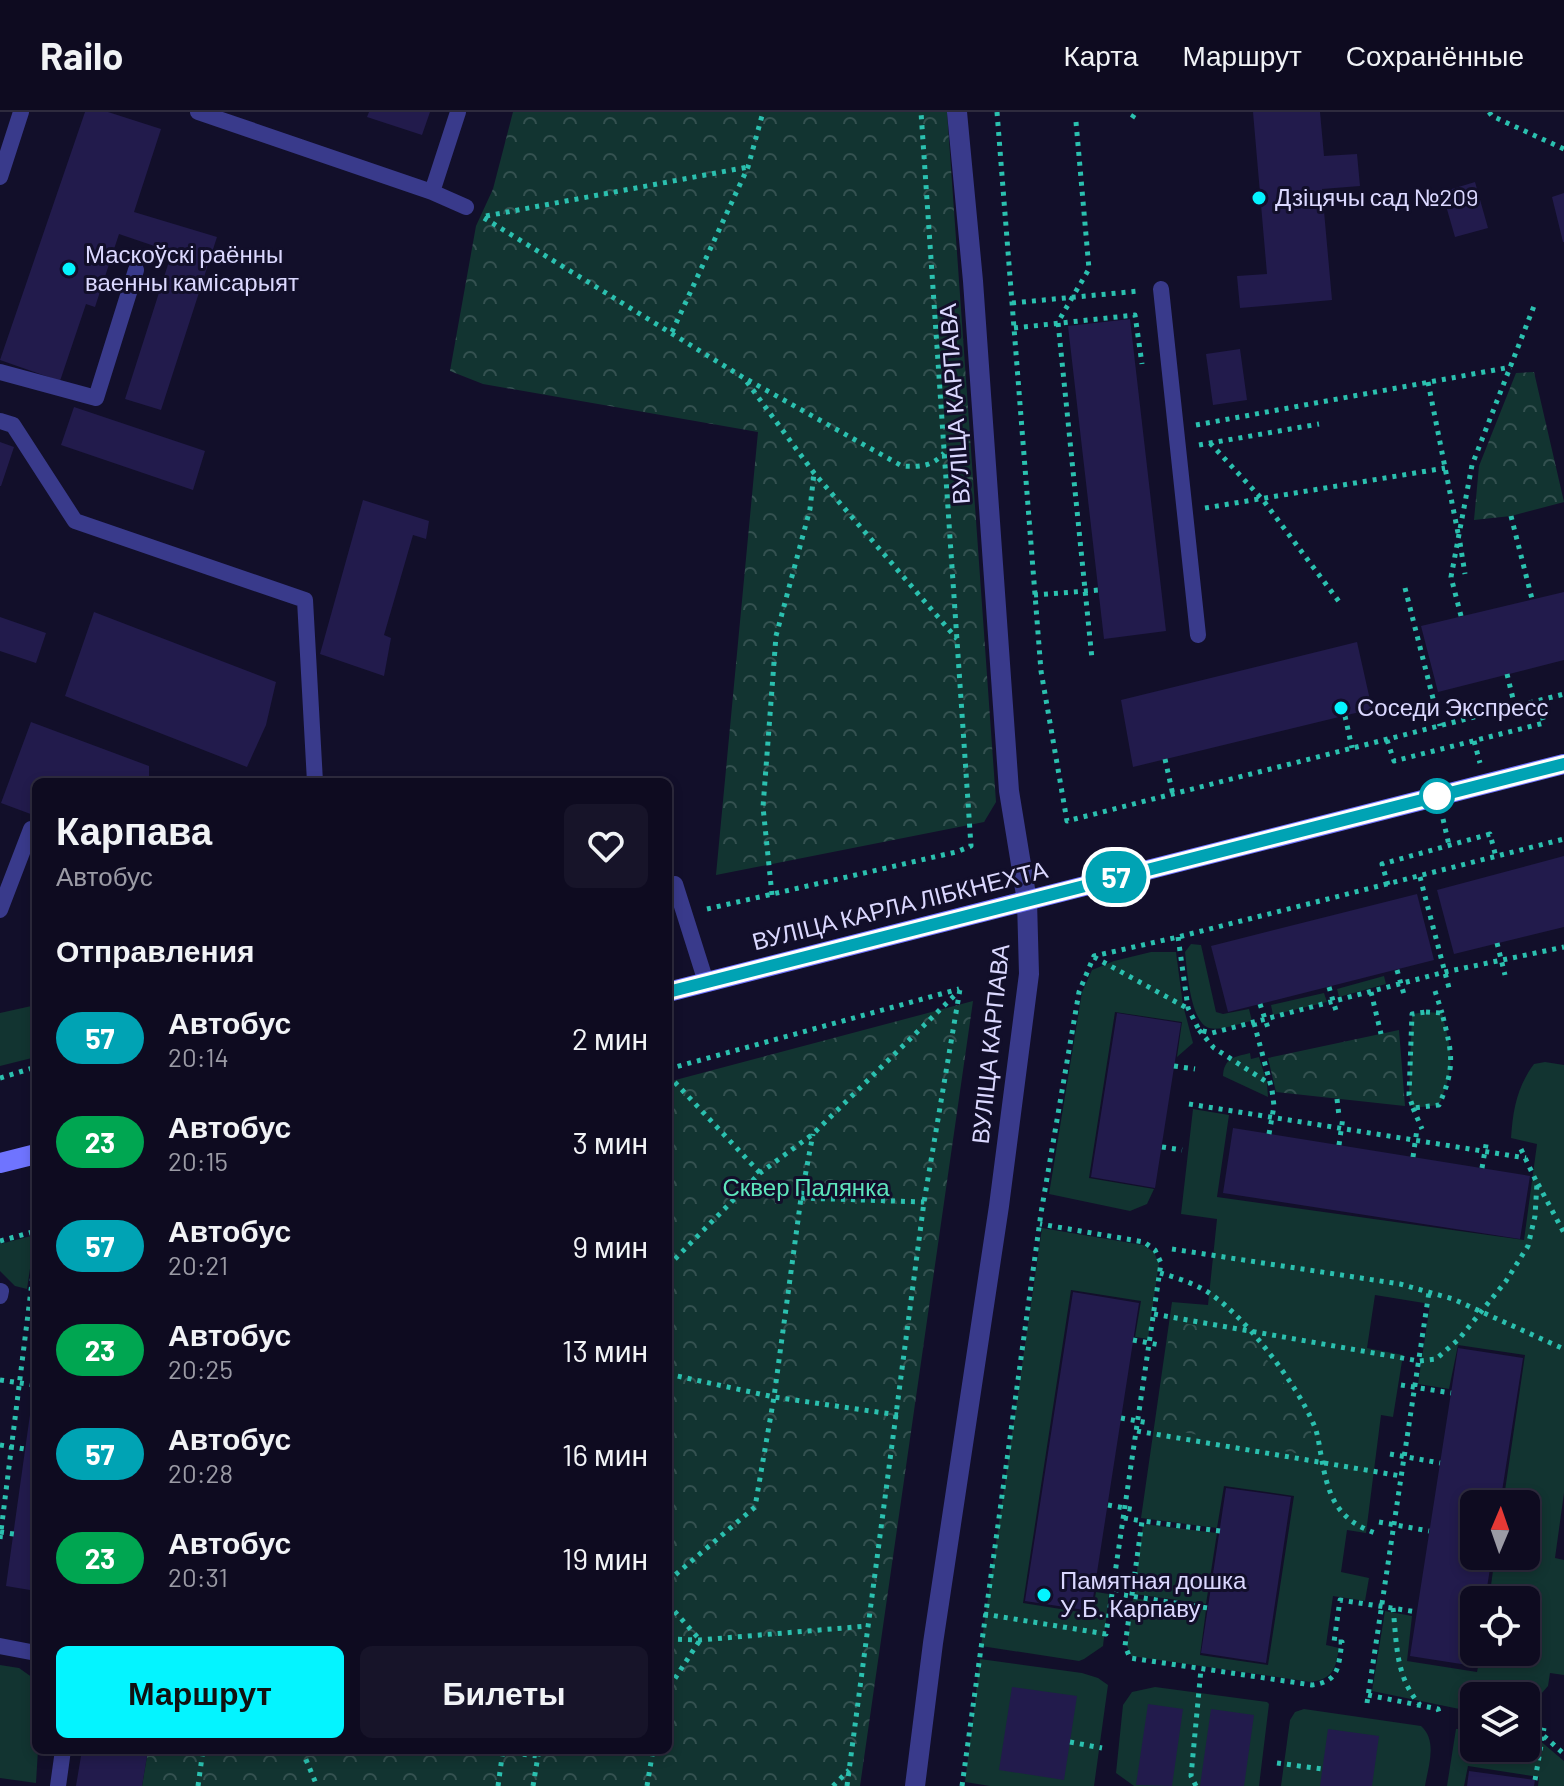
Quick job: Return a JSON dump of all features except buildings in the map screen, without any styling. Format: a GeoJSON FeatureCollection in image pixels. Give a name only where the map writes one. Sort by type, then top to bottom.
{"type":"FeatureCollection","features":[{"type":"Feature","properties":{"kind":"main road","name":"ВУЛІЦА КАРЛА ЛІБКНЕХТА"},"geometry":{"type":"LineString","coordinates":[[672,991],[1564,764]]}},
{"type":"Feature","properties":{"kind":"main road"},"geometry":{"type":"LineString","coordinates":[[0,1163],[32,1155]]}},
{"type":"Feature","properties":{"kind":"street","name":"ВУЛІЦА КАРПАВА"},"geometry":{"type":"LineString","coordinates":[[915,1786],[933,1643],[999,1206],[1029,974],[1027,901],[1009,791],[973,281],[957,112]]}},
{"type":"Feature","properties":{"kind":"lane"},"geometry":{"type":"LineString","coordinates":[[0,177],[21,112]]}},
{"type":"Feature","properties":{"kind":"lane"},"geometry":{"type":"LineString","coordinates":[[198,112],[432,192],[466,207]]}},
{"type":"Feature","properties":{"kind":"lane"},"geometry":{"type":"LineString","coordinates":[[432,192],[458,112]]}},
{"type":"Feature","properties":{"kind":"lane"},"geometry":{"type":"LineString","coordinates":[[0,372],[96,398],[136,270]]}},
{"type":"Feature","properties":{"kind":"lane"},"geometry":{"type":"LineString","coordinates":[[1161,289],[1198,635]]}},
{"type":"Feature","properties":{"kind":"lane"},"geometry":{"type":"LineString","coordinates":[[0,421],[13,425],[75,521],[305,600],[315,778]]}},
{"type":"Feature","properties":{"kind":"lane"},"geometry":{"type":"LineString","coordinates":[[0,910],[32,829]]}},
{"type":"Feature","properties":{"kind":"lane"},"geometry":{"type":"LineString","coordinates":[[675,884],[706,982]]}},
{"type":"Feature","properties":{"kind":"lane"},"geometry":{"type":"LineString","coordinates":[[0,1646],[32,1652]]}},
{"type":"Feature","properties":{"kind":"lane"},"geometry":{"type":"LineString","coordinates":[[58,1786],[62,1754]]}},
{"type":"Feature","properties":{"kind":"path"},"geometry":{"type":"LineString","coordinates":[[671,332],[748,167],[763,112]]}},
{"type":"Feature","properties":{"kind":"path"},"geometry":{"type":"LineString","coordinates":[[685,914],[971,846],[921,112]]}},
{"type":"Feature","properties":{"kind":"path"},"geometry":{"type":"LineString","coordinates":[[997,112],[1041,671],[1067,821],[1564,694]]}},
{"type":"Feature","properties":{"kind":"path"},"geometry":{"type":"LineString","coordinates":[[1489,112],[1564,149]]}},
{"type":"Feature","properties":{"kind":"path"},"geometry":{"type":"LineString","coordinates":[[1076,122],[1089,269],[1058,322],[1092,659]]}},
{"type":"Feature","properties":{"kind":"path"},"geometry":{"type":"LineString","coordinates":[[481,217],[748,167]]}},
{"type":"Feature","properties":{"kind":"path"},"geometry":{"type":"LineString","coordinates":[[466,207],[744,378],[902,466],[928,465],[944,453]]}},
{"type":"Feature","properties":{"kind":"path"},"geometry":{"type":"LineString","coordinates":[[1012,303],[1161,289]]}},
{"type":"Feature","properties":{"kind":"path"},"geometry":{"type":"LineString","coordinates":[[1461,616],[1451,577],[1472,465],[1534,306]]}},
{"type":"Feature","properties":{"kind":"path"},"geometry":{"type":"LineString","coordinates":[[1014,328],[1135,315],[1142,364]]}},
{"type":"Feature","properties":{"kind":"path"},"geometry":{"type":"LineString","coordinates":[[1176,429],[1511,367]]}},
{"type":"Feature","properties":{"kind":"path"},"geometry":{"type":"LineString","coordinates":[[744,378],[814,473],[957,639]]}},
{"type":"Feature","properties":{"kind":"path"},"geometry":{"type":"LineString","coordinates":[[1428,382],[1465,574]]}},
{"type":"Feature","properties":{"kind":"path"},"geometry":{"type":"LineString","coordinates":[[1319,424],[1210,443],[1263,500],[1340,603]]}},
{"type":"Feature","properties":{"kind":"path"},"geometry":{"type":"LineString","coordinates":[[1185,511],[1445,468]]}},
{"type":"Feature","properties":{"kind":"path"},"geometry":{"type":"LineString","coordinates":[[772,895],[763,807],[776,636],[810,509],[814,473]]}},
{"type":"Feature","properties":{"kind":"path"},"geometry":{"type":"LineString","coordinates":[[1511,516],[1532,599]]}},
{"type":"Feature","properties":{"kind":"path"},"geometry":{"type":"LineString","coordinates":[[1405,588],[1440,726]]}},
{"type":"Feature","properties":{"kind":"path"},"geometry":{"type":"LineString","coordinates":[[1034,595],[1099,590]]}},
{"type":"Feature","properties":{"kind":"path"},"geometry":{"type":"LineString","coordinates":[[1507,674],[1515,707]]}},
{"type":"Feature","properties":{"kind":"path"},"geometry":{"type":"LineString","coordinates":[[1387,740],[1394,761],[1544,723],[1538,701]]}},
{"type":"Feature","properties":{"kind":"path"},"geometry":{"type":"LineString","coordinates":[[1345,716],[1352,748]]}},
{"type":"Feature","properties":{"kind":"path"},"geometry":{"type":"LineString","coordinates":[[1165,759],[1173,795]]}},
{"type":"Feature","properties":{"kind":"path"},"geometry":{"type":"LineString","coordinates":[[1388,885],[1382,864],[1490,834],[1496,857]]}},
{"type":"Feature","properties":{"kind":"path"},"geometry":{"type":"LineString","coordinates":[[1094,956],[1564,839]]}},
{"type":"Feature","properties":{"kind":"path"},"geometry":{"type":"LineString","coordinates":[[1420,877],[1449,988]]}},
{"type":"Feature","properties":{"kind":"path"},"geometry":{"type":"LineString","coordinates":[[1178,937],[1188,1008],[1199,1030],[1214,1048],[1270,1085]]}},
{"type":"Feature","properties":{"kind":"path"},"geometry":{"type":"LineString","coordinates":[[1497,943],[1505,975]]}},
{"type":"Feature","properties":{"kind":"path"},"geometry":{"type":"LineString","coordinates":[[1199,1030],[1212,1033],[1445,972],[1564,947]]}},
{"type":"Feature","properties":{"kind":"path"},"geometry":{"type":"LineString","coordinates":[[1094,956],[1188,1008]]}},
{"type":"Feature","properties":{"kind":"path"},"geometry":{"type":"LineString","coordinates":[[970,1786],[962,1785],[1040,1224],[1079,992],[1094,956]]}},
{"type":"Feature","properties":{"kind":"path"},"geometry":{"type":"LineString","coordinates":[[1397,970],[1405,998]]}},
{"type":"Feature","properties":{"kind":"path"},"geometry":{"type":"LineString","coordinates":[[1329,987],[1337,1014]]}},
{"type":"Feature","properties":{"kind":"path"},"geometry":{"type":"LineString","coordinates":[[672,1071],[960,989]]}},
{"type":"Feature","properties":{"kind":"path"},"geometry":{"type":"LineString","coordinates":[[672,1262],[760,1173],[813,1134],[960,989]]}},
{"type":"Feature","properties":{"kind":"path"},"geometry":{"type":"LineString","coordinates":[[847,1786],[924,1202],[960,989]]}},
{"type":"Feature","properties":{"kind":"path"},"geometry":{"type":"LineString","coordinates":[[1413,1108],[1439,1105],[1449,1082],[1452,1066],[1435,991]]}},
{"type":"Feature","properties":{"kind":"path"},"geometry":{"type":"LineString","coordinates":[[1371,992],[1381,1034]]}},
{"type":"Feature","properties":{"kind":"path"},"geometry":{"type":"LineString","coordinates":[[1260,1004],[1269,1031]]}},
{"type":"Feature","properties":{"kind":"path"},"geometry":{"type":"LineString","coordinates":[[1413,1157],[1420,1129],[1409,1095],[1412,1014],[1442,1013]]}},
{"type":"Feature","properties":{"kind":"path"},"geometry":{"type":"LineString","coordinates":[[1254,1023],[1274,1106],[1269,1134]]}},
{"type":"Feature","properties":{"kind":"path"},"geometry":{"type":"LineString","coordinates":[[1174,1066],[1195,1069]]}},
{"type":"Feature","properties":{"kind":"path"},"geometry":{"type":"LineString","coordinates":[[0,1078],[32,1068]]}},
{"type":"Feature","properties":{"kind":"path"},"geometry":{"type":"LineString","coordinates":[[672,1076],[760,1173]]}},
{"type":"Feature","properties":{"kind":"path"},"geometry":{"type":"LineString","coordinates":[[1337,1099],[1341,1117],[1339,1145]]}},
{"type":"Feature","properties":{"kind":"path"},"geometry":{"type":"LineString","coordinates":[[1189,1104],[1526,1158]]}},
{"type":"Feature","properties":{"kind":"path"},"geometry":{"type":"LineString","coordinates":[[672,1578],[755,1507],[813,1134]]}},
{"type":"Feature","properties":{"kind":"path"},"geometry":{"type":"LineString","coordinates":[[1482,1168],[1487,1139]]}},
{"type":"Feature","properties":{"kind":"path"},"geometry":{"type":"LineString","coordinates":[[1519,1145],[1564,1233]]}},
{"type":"Feature","properties":{"kind":"path"},"geometry":{"type":"LineString","coordinates":[[1162,1147],[1182,1150]]}},
{"type":"Feature","properties":{"kind":"path"},"geometry":{"type":"LineString","coordinates":[[1154,1314],[1419,1361],[1436,1359],[1447,1352],[1482,1312],[1528,1246],[1535,1216],[1537,1183]]}},
{"type":"Feature","properties":{"kind":"path"},"geometry":{"type":"LineString","coordinates":[[801,1198],[924,1202]]}},
{"type":"Feature","properties":{"kind":"path"},"geometry":{"type":"LineString","coordinates":[[984,1614],[1106,1634],[1150,1344],[1161,1263],[1155,1250],[1144,1242],[1040,1224]]}},
{"type":"Feature","properties":{"kind":"path"},"geometry":{"type":"LineString","coordinates":[[0,1241],[32,1232]]}},
{"type":"Feature","properties":{"kind":"path"},"geometry":{"type":"LineString","coordinates":[[1172,1249],[1400,1284],[1453,1299],[1564,1349]]}},
{"type":"Feature","properties":{"kind":"path"},"geometry":{"type":"LineString","coordinates":[[1160,1273],[1208,1291],[1253,1332],[1295,1391],[1315,1426],[1325,1478],[1337,1507],[1359,1528],[1378,1534]]}},
{"type":"Feature","properties":{"kind":"path"},"geometry":{"type":"LineString","coordinates":[[0,1539],[32,1281]]}},
{"type":"Feature","properties":{"kind":"path"},"geometry":{"type":"LineString","coordinates":[[1367,1703],[1429,1292]]}},
{"type":"Feature","properties":{"kind":"path"},"geometry":{"type":"LineString","coordinates":[[1133,1340],[1160,1345]]}},
{"type":"Feature","properties":{"kind":"path"},"geometry":{"type":"LineString","coordinates":[[672,1375],[774,1397],[898,1415]]}},
{"type":"Feature","properties":{"kind":"path"},"geometry":{"type":"LineString","coordinates":[[0,1380],[32,1385]]}},
{"type":"Feature","properties":{"kind":"path"},"geometry":{"type":"LineString","coordinates":[[1401,1385],[1451,1393]]}},
{"type":"Feature","properties":{"kind":"path"},"geometry":{"type":"LineString","coordinates":[[1121,1418],[1149,1423]]}},
{"type":"Feature","properties":{"kind":"path"},"geometry":{"type":"LineString","coordinates":[[1137,1431],[1401,1476]]}},
{"type":"Feature","properties":{"kind":"path"},"geometry":{"type":"LineString","coordinates":[[0,1445],[25,1449]]}},
{"type":"Feature","properties":{"kind":"path"},"geometry":{"type":"LineString","coordinates":[[1390,1454],[1440,1463]]}},
{"type":"Feature","properties":{"kind":"path"},"geometry":{"type":"LineString","coordinates":[[1108,1505],[1136,1510]]}},
{"type":"Feature","properties":{"kind":"path"},"geometry":{"type":"LineString","coordinates":[[1124,1518],[1220,1531]]}},
{"type":"Feature","properties":{"kind":"path"},"geometry":{"type":"LineString","coordinates":[[1142,1521],[1125,1646],[1130,1658],[1312,1685],[1334,1678],[1338,1666],[1342,1642],[1334,1642],[1340,1600],[1417,1612]]}},
{"type":"Feature","properties":{"kind":"path"},"geometry":{"type":"LineString","coordinates":[[1379,1522],[1429,1531]]}},
{"type":"Feature","properties":{"kind":"path"},"geometry":{"type":"LineString","coordinates":[[0,1532],[14,1534]]}},
{"type":"Feature","properties":{"kind":"path"},"geometry":{"type":"LineString","coordinates":[[1095,1586],[1132,1596],[1208,1608]]}},
{"type":"Feature","properties":{"kind":"path"},"geometry":{"type":"LineString","coordinates":[[672,1608],[700,1640]]}},
{"type":"Feature","properties":{"kind":"path"},"geometry":{"type":"LineString","coordinates":[[1393,1608],[1399,1666],[1408,1691],[1420,1705]]}},
{"type":"Feature","properties":{"kind":"path"},"geometry":{"type":"LineString","coordinates":[[672,1639],[700,1640],[867,1626]]}},
{"type":"Feature","properties":{"kind":"path"},"geometry":{"type":"LineString","coordinates":[[672,1683],[700,1640]]}},
{"type":"Feature","properties":{"kind":"path"},"geometry":{"type":"LineString","coordinates":[[1196,1786],[1191,1776],[1201,1669]]}},
{"type":"Feature","properties":{"kind":"path"},"geometry":{"type":"LineString","coordinates":[[1368,1695],[1438,1709],[1440,1716]]}},
{"type":"Feature","properties":{"kind":"path"},"geometry":{"type":"LineString","coordinates":[[1535,1780],[1544,1732],[1564,1754]]}},
{"type":"Feature","properties":{"kind":"path"},"geometry":{"type":"LineString","coordinates":[[1070,1742],[1102,1748]]}},
{"type":"Feature","properties":{"kind":"path"},"geometry":{"type":"LineString","coordinates":[[198,1786],[204,1754]]}},
{"type":"Feature","properties":{"kind":"path"},"geometry":{"type":"LineString","coordinates":[[304,1754],[317,1786]]}},
{"type":"Feature","properties":{"kind":"path"},"geometry":{"type":"LineString","coordinates":[[498,1786],[503,1754]]}},
{"type":"Feature","properties":{"kind":"path"},"geometry":{"type":"LineString","coordinates":[[533,1786],[538,1754]]}},
{"type":"Feature","properties":{"kind":"path"},"geometry":{"type":"LineString","coordinates":[[647,1786],[652,1754]]}},
{"type":"Feature","properties":{"kind":"path"},"geometry":{"type":"LineString","coordinates":[[1277,1763],[1322,1769]]}},
{"type":"Feature","properties":{"kind":"path"},"geometry":{"type":"LineString","coordinates":[[833,1786],[850,1769]]}},
{"type":"Feature","properties":{"kind":"green space"},"geometry":{"type":"Polygon","coordinates":[[[513,112],[947,112],[996,802],[984,822],[716,875],[758,432],[483,384],[450,371],[476,226],[493,189],[513,112]]]}},
{"type":"Feature","properties":{"kind":"green space"},"geometry":{"type":"Polygon","coordinates":[[[1534,372],[1564,502],[1511,516],[1474,520],[1479,466],[1516,373],[1534,372]]]}},
{"type":"Feature","properties":{"kind":"green space"},"geometry":{"type":"Polygon","coordinates":[[[1191,944],[1201,945],[1216,1012],[1223,1014],[1249,1009],[1252,1021],[1219,1028],[1209,1028],[1203,1024],[1194,1006],[1188,982],[1185,952],[1191,944]]]}},
{"type":"Feature","properties":{"kind":"green space"},"geometry":{"type":"Polygon","coordinates":[[[1151,952],[1176,952],[1183,1005],[1193,1043],[1177,1057],[1182,1022],[1115,1012],[1089,1178],[1154,1189],[1147,1204],[1130,1211],[1049,1194],[1082,992],[1092,970],[1151,952]]]}},
{"type":"Feature","properties":{"kind":"green space"},"geometry":{"type":"Polygon","coordinates":[[[1384,976],[1386,984],[1339,997],[1337,989],[1384,976]]]}},
{"type":"Feature","properties":{"kind":"green space"},"geometry":{"type":"Polygon","coordinates":[[[1324,993],[1327,1002],[1273,1015],[1271,1005],[1324,993]]]}},
{"type":"Feature","properties":{"kind":"green space","name":"Сквер Палянка"},"geometry":{"type":"Polygon","coordinates":[[[973,1001],[860,1786],[142,1786],[147,1754],[672,1754],[672,1081],[973,1001]]]}},
{"type":"Feature","properties":{"kind":"green space"},"geometry":{"type":"Polygon","coordinates":[[[32,1006],[32,1058],[0,1066],[0,1013],[32,1006]]]}},
{"type":"Feature","properties":{"kind":"green space"},"geometry":{"type":"Polygon","coordinates":[[[1442,1013],[1450,1049],[1450,1069],[1439,1105],[1413,1108],[1409,1095],[1412,1014],[1442,1013]]]}},
{"type":"Feature","properties":{"kind":"green space"},"geometry":{"type":"Polygon","coordinates":[[[1399,1030],[1405,1106],[1276,1092],[1268,1058],[1399,1030]]]}},
{"type":"Feature","properties":{"kind":"green space"},"geometry":{"type":"Polygon","coordinates":[[[1250,1053],[1251,1059],[1259,1057],[1268,1097],[1223,1076],[1228,1062],[1250,1053]]]}},
{"type":"Feature","properties":{"kind":"green space"},"geometry":{"type":"Polygon","coordinates":[[[1534,1064],[1564,1065],[1564,1493],[1555,1558],[1564,1560],[1564,1675],[1550,1673],[1548,1686],[1540,1695],[1540,1682],[1460,1682],[1460,1709],[1372,1691],[1385,1611],[1412,1616],[1407,1661],[1477,1672],[1478,1666],[1540,1666],[1540,1586],[1491,1586],[1493,1570],[1540,1570],[1540,1490],[1505,1490],[1525,1355],[1458,1345],[1449,1389],[1418,1384],[1430,1304],[1375,1295],[1367,1348],[1403,1355],[1393,1417],[1381,1415],[1366,1533],[1347,1530],[1341,1572],[1369,1578],[1365,1601],[1333,1596],[1326,1645],[1339,1648],[1332,1671],[1324,1678],[1311,1682],[1131,1656],[1127,1646],[1133,1598],[1206,1610],[1200,1655],[1268,1665],[1294,1496],[1224,1486],[1217,1528],[1141,1518],[1172,1302],[1208,1305],[1217,1219],[1181,1214],[1193,1109],[1229,1115],[1217,1197],[1524,1240],[1537,1144],[1511,1138],[1517,1099],[1534,1064]]]}},
{"type":"Feature","properties":{"kind":"green space"},"geometry":{"type":"Polygon","coordinates":[[[1042,1228],[1143,1245],[1154,1252],[1159,1264],[1148,1339],[1135,1337],[1141,1301],[1071,1290],[1023,1603],[1092,1614],[1096,1592],[1109,1594],[1103,1646],[1079,1661],[981,1646],[1042,1228]]]}},
{"type":"Feature","properties":{"kind":"green space"},"geometry":{"type":"Polygon","coordinates":[[[32,1236],[27,1289],[15,1286],[0,1271],[0,1244],[32,1236]]]}},
{"type":"Feature","properties":{"kind":"green space"},"geometry":{"type":"Polygon","coordinates":[[[1171,1321],[1249,1335],[1291,1393],[1310,1427],[1316,1457],[1156,1427],[1171,1321]]]}},
{"type":"Feature","properties":{"kind":"green space"},"geometry":{"type":"Polygon","coordinates":[[[1143,1524],[1217,1533],[1206,1604],[1134,1594],[1143,1524]]]}},
{"type":"Feature","properties":{"kind":"green space"},"geometry":{"type":"Polygon","coordinates":[[[980,1659],[1082,1673],[1108,1685],[1094,1786],[990,1786],[965,1782],[980,1659]]]}},
{"type":"Feature","properties":{"kind":"green space"},"geometry":{"type":"Polygon","coordinates":[[[0,1665],[19,1668],[32,1677],[32,1754],[38,1754],[36,1783],[0,1778],[0,1665]]]}},
{"type":"Feature","properties":{"kind":"green space"},"geometry":{"type":"Polygon","coordinates":[[[1155,1687],[1267,1702],[1259,1786],[1134,1786],[1116,1773],[1123,1705],[1132,1692],[1155,1687]]]}},
{"type":"Feature","properties":{"kind":"green space"},"geometry":{"type":"Polygon","coordinates":[[[1304,1709],[1421,1726],[1431,1747],[1425,1786],[1281,1786],[1290,1720],[1295,1712],[1304,1709]]]}},
{"type":"Feature","properties":{"kind":"green space"},"geometry":{"type":"Polygon","coordinates":[[[1456,1729],[1460,1729],[1460,1762],[1540,1762],[1540,1741],[1564,1761],[1564,1786],[1538,1786],[1539,1777],[1468,1766],[1464,1786],[1447,1786],[1456,1729]]]}},
{"type":"Feature","properties":{"kind":"bus line","name":"57"},"geometry":{"type":"LineString","coordinates":[[672,991],[1564,764]]}},
{"type":"Feature","properties":{"kind":"place","name":"Дзіцячы сад №209"},"geometry":{"type":"Point","coordinates":[1259,198]}},
{"type":"Feature","properties":{"kind":"place","name":"Маскоўскі раённы ваенны камісарыят"},"geometry":{"type":"Point","coordinates":[69,269]}},
{"type":"Feature","properties":{"kind":"place","name":"Соседи Экспресс"},"geometry":{"type":"Point","coordinates":[1341,708]}},
{"type":"Feature","properties":{"kind":"place","name":"Памятная дошка У.Б. Карпаву"},"geometry":{"type":"Point","coordinates":[1044,1595]}}]}
